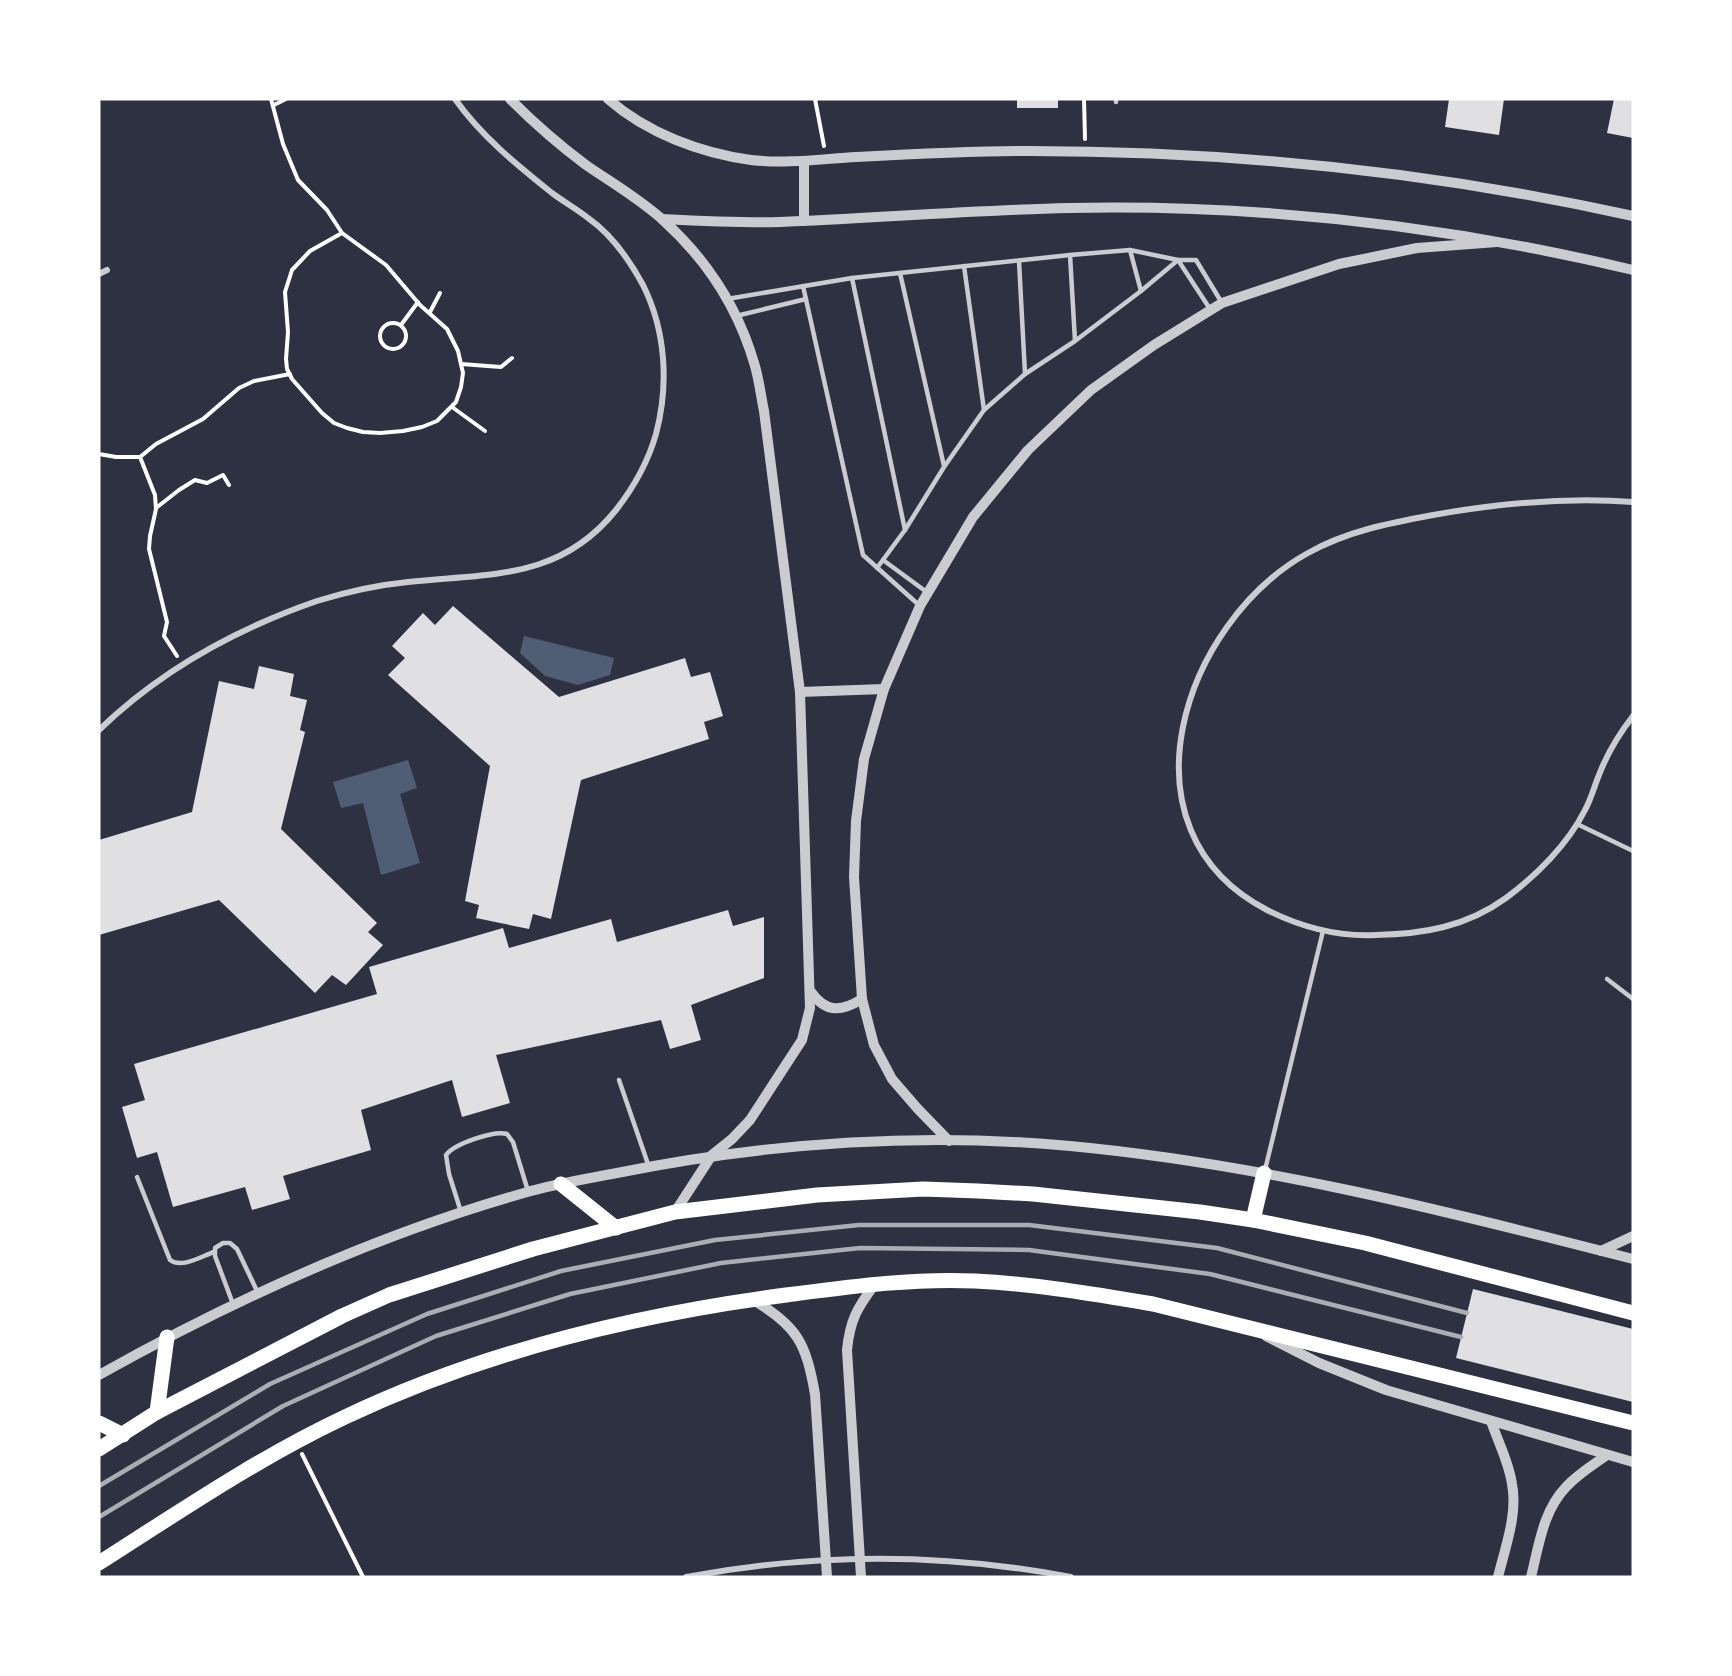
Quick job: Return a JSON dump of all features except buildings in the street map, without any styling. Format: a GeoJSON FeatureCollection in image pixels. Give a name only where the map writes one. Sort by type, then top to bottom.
{"type":"FeatureCollection","features":[{"type":"Feature","properties":{"kind":"main road"},"geometry":{"type":"LineString","coordinates":[[1253,1220],[1264,1173]]}},
{"type":"Feature","properties":{"kind":"main road"},"geometry":{"type":"LineString","coordinates":[[561,1184],[616,1227]]}},
{"type":"Feature","properties":{"kind":"main road"},"geometry":{"type":"LineString","coordinates":[[99,1449],[157,1412],[342,1316],[389,1295],[533,1249],[675,1212],[818,1195],[923,1190],[1033,1194],[1144,1205],[1253,1220],[1365,1243],[1633,1313]]}},
{"type":"Feature","properties":{"kind":"main road"},"geometry":{"type":"LineString","coordinates":[[99,1563],[246,1469],[296,1441],[406,1390],[524,1348],[625,1323],[753,1299],[875,1284],[975,1281],[1085,1292],[1153,1304],[1633,1423]]}},
{"type":"Feature","properties":{"kind":"main road"},"geometry":{"type":"LineString","coordinates":[[157,1412],[166,1337]]}},
{"type":"Feature","properties":{"kind":"main road"},"geometry":{"type":"LineString","coordinates":[[99,1424],[123,1435]]}},
{"type":"Feature","properties":{"kind":"street"},"geometry":{"type":"LineString","coordinates":[[99,730],[163,675],[240,632],[321,600],[363,590],[405,582],[491,576],[533,568],[572,550],[605,523],[632,490],[651,452],[662,411],[664,368],[658,326],[643,286],[621,250],[591,220],[555,196],[507,157],[455,99]]}},
{"type":"Feature","properties":{"kind":"street"},"geometry":{"type":"LineString","coordinates":[[510,99],[537,126],[662,219],[692,248],[719,284],[736,316],[755,366],[764,411],[800,692],[810,1008],[802,1040],[750,1120],[712,1155],[675,1212]]}},
{"type":"Feature","properties":{"kind":"street"},"geometry":{"type":"LineString","coordinates":[[608,99],[656,131],[703,151],[753,160],[804,161],[915,154],[1028,151],[1251,159],[1371,170],[1474,185],[1633,216]]}},
{"type":"Feature","properties":{"kind":"street"},"geometry":{"type":"LineString","coordinates":[[804,161],[804,221]]}},
{"type":"Feature","properties":{"kind":"street"},"geometry":{"type":"LineString","coordinates":[[662,219],[778,222],[1070,208],[1156,208],[1328,219],[1412,228],[1497,242],[1633,270]]}},
{"type":"Feature","properties":{"kind":"street"},"geometry":{"type":"LineString","coordinates":[[949,1141],[892,1079],[874,1045],[862,999],[854,877],[856,820],[864,759],[884,689],[920,606],[973,517],[1028,450],[1091,390],[1154,345],[1222,303],[1339,264],[1417,248],[1497,242]]}},
{"type":"Feature","properties":{"kind":"street"},"geometry":{"type":"LineString","coordinates":[[99,274],[107,270]]}},
{"type":"Feature","properties":{"kind":"street"},"geometry":{"type":"LineString","coordinates":[[1633,502],[1575,500],[1529,502],[1463,510],[1376,526],[1328,543],[1297,560],[1252,597],[1231,622],[1209,656],[1185,717],[1178,758],[1179,786],[1185,815],[1202,851],[1227,881],[1244,895],[1272,912],[1323,931],[1366,936],[1408,934],[1439,929],[1469,919],[1505,899],[1526,882],[1577,824],[1591,798],[1608,755],[1633,716]]}},
{"type":"Feature","properties":{"kind":"street"},"geometry":{"type":"LineString","coordinates":[[800,692],[884,689]]}},
{"type":"Feature","properties":{"kind":"street"},"geometry":{"type":"LineString","coordinates":[[811,992],[818,1002],[828,1008],[840,1009],[852,1006],[862,999]]}},
{"type":"Feature","properties":{"kind":"street"},"geometry":{"type":"LineString","coordinates":[[99,1375],[166,1337],[258,1293],[364,1248],[461,1212],[528,1191],[712,1155],[834,1143],[1008,1142],[1068,1146],[1178,1159],[1264,1173],[1399,1200],[1633,1259]]}},
{"type":"Feature","properties":{"kind":"street"},"geometry":{"type":"LineString","coordinates":[[1601,1251],[1633,1236]]}},
{"type":"Feature","properties":{"kind":"street"},"geometry":{"type":"LineString","coordinates":[[861,1577],[847,1350],[848,1335],[858,1307],[875,1284]]}},
{"type":"Feature","properties":{"kind":"street"},"geometry":{"type":"LineString","coordinates":[[753,1299],[783,1320],[795,1332],[804,1347],[810,1369],[815,1394],[827,1577]]}},
{"type":"Feature","properties":{"kind":"street"},"geometry":{"type":"LineString","coordinates":[[1252,1329],[1310,1359],[1397,1394],[1633,1462]]}},
{"type":"Feature","properties":{"kind":"street"},"geometry":{"type":"LineString","coordinates":[[1491,1421],[1509,1470],[1514,1500],[1498,1577]]}},
{"type":"Feature","properties":{"kind":"street"},"geometry":{"type":"LineString","coordinates":[[1531,1577],[1544,1524],[1554,1503],[1568,1485],[1607,1455]]}},
{"type":"Feature","properties":{"kind":"street"},"geometry":{"type":"LineString","coordinates":[[686,1577],[768,1564],[859,1558],[929,1560],[987,1565],[1071,1577]]}},
{"type":"Feature","properties":{"kind":"lane"},"geometry":{"type":"LineString","coordinates":[[727,299],[852,278],[1130,250],[1178,260],[1196,260],[1222,303]]}},
{"type":"Feature","properties":{"kind":"lane"},"geometry":{"type":"LineString","coordinates":[[1130,250],[1141,291]]}},
{"type":"Feature","properties":{"kind":"lane"},"geometry":{"type":"LineString","coordinates":[[1070,255],[1075,341]]}},
{"type":"Feature","properties":{"kind":"lane"},"geometry":{"type":"LineString","coordinates":[[878,568],[984,410],[1025,374],[1075,341],[1178,260]]}},
{"type":"Feature","properties":{"kind":"lane"},"geometry":{"type":"LineString","coordinates":[[1178,260],[1211,310]]}},
{"type":"Feature","properties":{"kind":"lane"},"geometry":{"type":"LineString","coordinates":[[1019,261],[1025,374]]}},
{"type":"Feature","properties":{"kind":"lane"},"geometry":{"type":"LineString","coordinates":[[964,266],[984,410]]}},
{"type":"Feature","properties":{"kind":"lane"},"geometry":{"type":"LineString","coordinates":[[900,273],[944,467]]}},
{"type":"Feature","properties":{"kind":"lane"},"geometry":{"type":"LineString","coordinates":[[852,278],[905,530]]}},
{"type":"Feature","properties":{"kind":"lane"},"geometry":{"type":"LineString","coordinates":[[803,286],[862,555],[920,606]]}},
{"type":"Feature","properties":{"kind":"lane"},"geometry":{"type":"LineString","coordinates":[[736,316],[806,299]]}},
{"type":"Feature","properties":{"kind":"lane"},"geometry":{"type":"LineString","coordinates":[[883,560],[928,593]]}},
{"type":"Feature","properties":{"kind":"lane"},"geometry":{"type":"LineString","coordinates":[[1577,824],[1633,851]]}},
{"type":"Feature","properties":{"kind":"lane"},"geometry":{"type":"LineString","coordinates":[[1264,1173],[1323,931]]}},
{"type":"Feature","properties":{"kind":"lane"},"geometry":{"type":"LineString","coordinates":[[1607,980],[1633,999]]}},
{"type":"Feature","properties":{"kind":"lane"},"geometry":{"type":"LineString","coordinates":[[619,1080],[649,1167]]}},
{"type":"Feature","properties":{"kind":"lane"},"geometry":{"type":"LineString","coordinates":[[461,1212],[446,1165],[446,1155],[453,1148],[496,1132],[507,1134],[513,1142],[528,1191]]}},
{"type":"Feature","properties":{"kind":"lane"},"geometry":{"type":"LineString","coordinates":[[137,1177],[170,1260],[181,1264],[214,1252],[218,1245],[223,1243],[234,1245],[258,1293]]}},
{"type":"Feature","properties":{"kind":"lane"},"geometry":{"type":"LineString","coordinates":[[214,1252],[234,1305]]}},
{"type":"Feature","properties":{"kind":"path"},"geometry":{"type":"LineString","coordinates":[[271,99],[283,144],[298,180],[327,210],[342,233],[386,265],[418,302],[447,329],[458,351],[463,373],[461,387],[452,407],[437,421],[403,431],[363,432],[334,423],[322,413],[290,374],[286,359],[288,333],[285,292],[287,282],[292,270],[310,251],[342,233]]}},
{"type":"Feature","properties":{"kind":"path"},"geometry":{"type":"LineString","coordinates":[[274,105],[286,99]]}},
{"type":"Feature","properties":{"kind":"path"},"geometry":{"type":"LineString","coordinates":[[815,99],[827,159]]}},
{"type":"Feature","properties":{"kind":"path"},"geometry":{"type":"LineString","coordinates":[[1084,99],[1085,152]]}},
{"type":"Feature","properties":{"kind":"path"},"geometry":{"type":"LineString","coordinates":[[430,312],[440,293]]}},
{"type":"Feature","properties":{"kind":"path"},"geometry":{"type":"LineString","coordinates":[[401,325],[418,302]]}},
{"type":"Feature","properties":{"kind":"path"},"geometry":{"type":"LineString","coordinates":[[390,322],[401,325],[405,330],[405,342],[396,349],[384,346],[379,335],[384,325],[390,322]]}},
{"type":"Feature","properties":{"kind":"path"},"geometry":{"type":"LineString","coordinates":[[461,364],[501,367],[512,358]]}},
{"type":"Feature","properties":{"kind":"path"},"geometry":{"type":"LineString","coordinates":[[99,454],[140,457],[156,444],[203,419],[240,388],[254,381],[290,374]]}},
{"type":"Feature","properties":{"kind":"path"},"geometry":{"type":"LineString","coordinates":[[452,407],[485,431]]}},
{"type":"Feature","properties":{"kind":"path"},"geometry":{"type":"LineString","coordinates":[[140,457],[155,495],[156,509],[149,549],[167,622],[164,633],[183,664]]}},
{"type":"Feature","properties":{"kind":"path"},"geometry":{"type":"LineString","coordinates":[[156,509],[195,480],[207,483],[223,475],[229,485]]}},
{"type":"Feature","properties":{"kind":"path"},"geometry":{"type":"LineString","coordinates":[[296,1441],[363,1577]]}},
{"type":"Feature","properties":{"kind":"water"},"geometry":{"type":"Polygon","coordinates":[[[524,636],[614,658],[610,675],[578,685],[545,676],[520,653],[524,636]]]}},
{"type":"Feature","properties":{"kind":"water"},"geometry":{"type":"Polygon","coordinates":[[[408,760],[417,788],[400,794],[420,863],[381,875],[363,803],[341,808],[333,782],[408,760]]]}},
{"type":"Feature","properties":{"kind":"railway"},"geometry":{"type":"LineString","coordinates":[[99,1486],[270,1384],[427,1314],[561,1271],[715,1240],[859,1225],[1029,1225],[1217,1248],[1467,1313]]}},
{"type":"Feature","properties":{"kind":"railway"},"geometry":{"type":"LineString","coordinates":[[99,1517],[283,1406],[436,1336],[570,1294],[721,1263],[860,1248],[1029,1250],[1210,1274],[1461,1337]]}}]}
